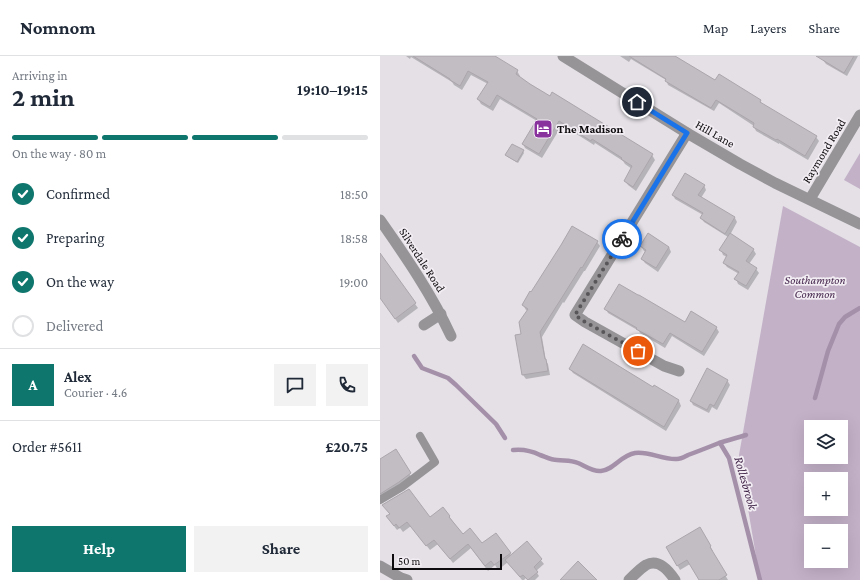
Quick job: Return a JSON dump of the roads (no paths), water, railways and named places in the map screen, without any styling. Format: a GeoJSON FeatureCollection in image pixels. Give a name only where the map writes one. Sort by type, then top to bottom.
{"type":"FeatureCollection","features":[{"type":"Feature","properties":{"kind":"street","name":"Hill Lane"},"geometry":{"type":"LineString","coordinates":[[563,56],[687,133],[775,183],[860,224]]}},
{"type":"Feature","properties":{"kind":"street","name":"Raymond Road"},"geometry":{"type":"LineString","coordinates":[[810,199],[860,116]]}},
{"type":"Feature","properties":{"kind":"street"},"geometry":{"type":"LineString","coordinates":[[679,371],[664,366],[575,315],[687,133]]}},
{"type":"Feature","properties":{"kind":"street","name":"Silverdale Road"},"geometry":{"type":"LineString","coordinates":[[380,220],[409,262],[441,314],[451,336]]}},
{"type":"Feature","properties":{"kind":"street"},"geometry":{"type":"LineString","coordinates":[[424,325],[441,314]]}},
{"type":"Feature","properties":{"kind":"street"},"geometry":{"type":"LineString","coordinates":[[629,580],[646,564],[654,563],[665,567],[675,580]]}},
{"type":"Feature","properties":{"kind":"street"},"geometry":{"type":"LineString","coordinates":[[380,566],[407,580]]}},
{"type":"Feature","properties":{"kind":"lane"},"geometry":{"type":"LineString","coordinates":[[380,500],[402,487],[434,462],[420,436]]}},
{"type":"Feature","properties":{"kind":"waterway"},"geometry":{"type":"LineString","coordinates":[[815,398],[828,351],[839,324],[845,317],[860,308]]}},
{"type":"Feature","properties":{"kind":"waterway","name":"Rollesbrook"},"geometry":{"type":"LineString","coordinates":[[414,356],[422,368],[448,378],[456,385],[496,424],[505,438]]}},
{"type":"Feature","properties":{"kind":"waterway","name":"Rollesbrook"},"geometry":{"type":"LineString","coordinates":[[513,450],[534,452],[553,460],[573,461],[592,470],[601,471],[610,468],[630,454],[646,453],[666,458],[678,459],[719,443],[746,435]]}},
{"type":"Feature","properties":{"kind":"waterway","name":"Rollesbrook"},"geometry":{"type":"LineString","coordinates":[[720,443],[729,458],[760,580]]}},
{"type":"Feature","properties":{"kind":"place","name":"The Madison"},"geometry":{"type":"Point","coordinates":[543,129]}},
{"type":"Feature","properties":{"kind":"park label","name":"Southampton Common"},"geometry":{"type":"Point","coordinates":[815,287]}}]}
